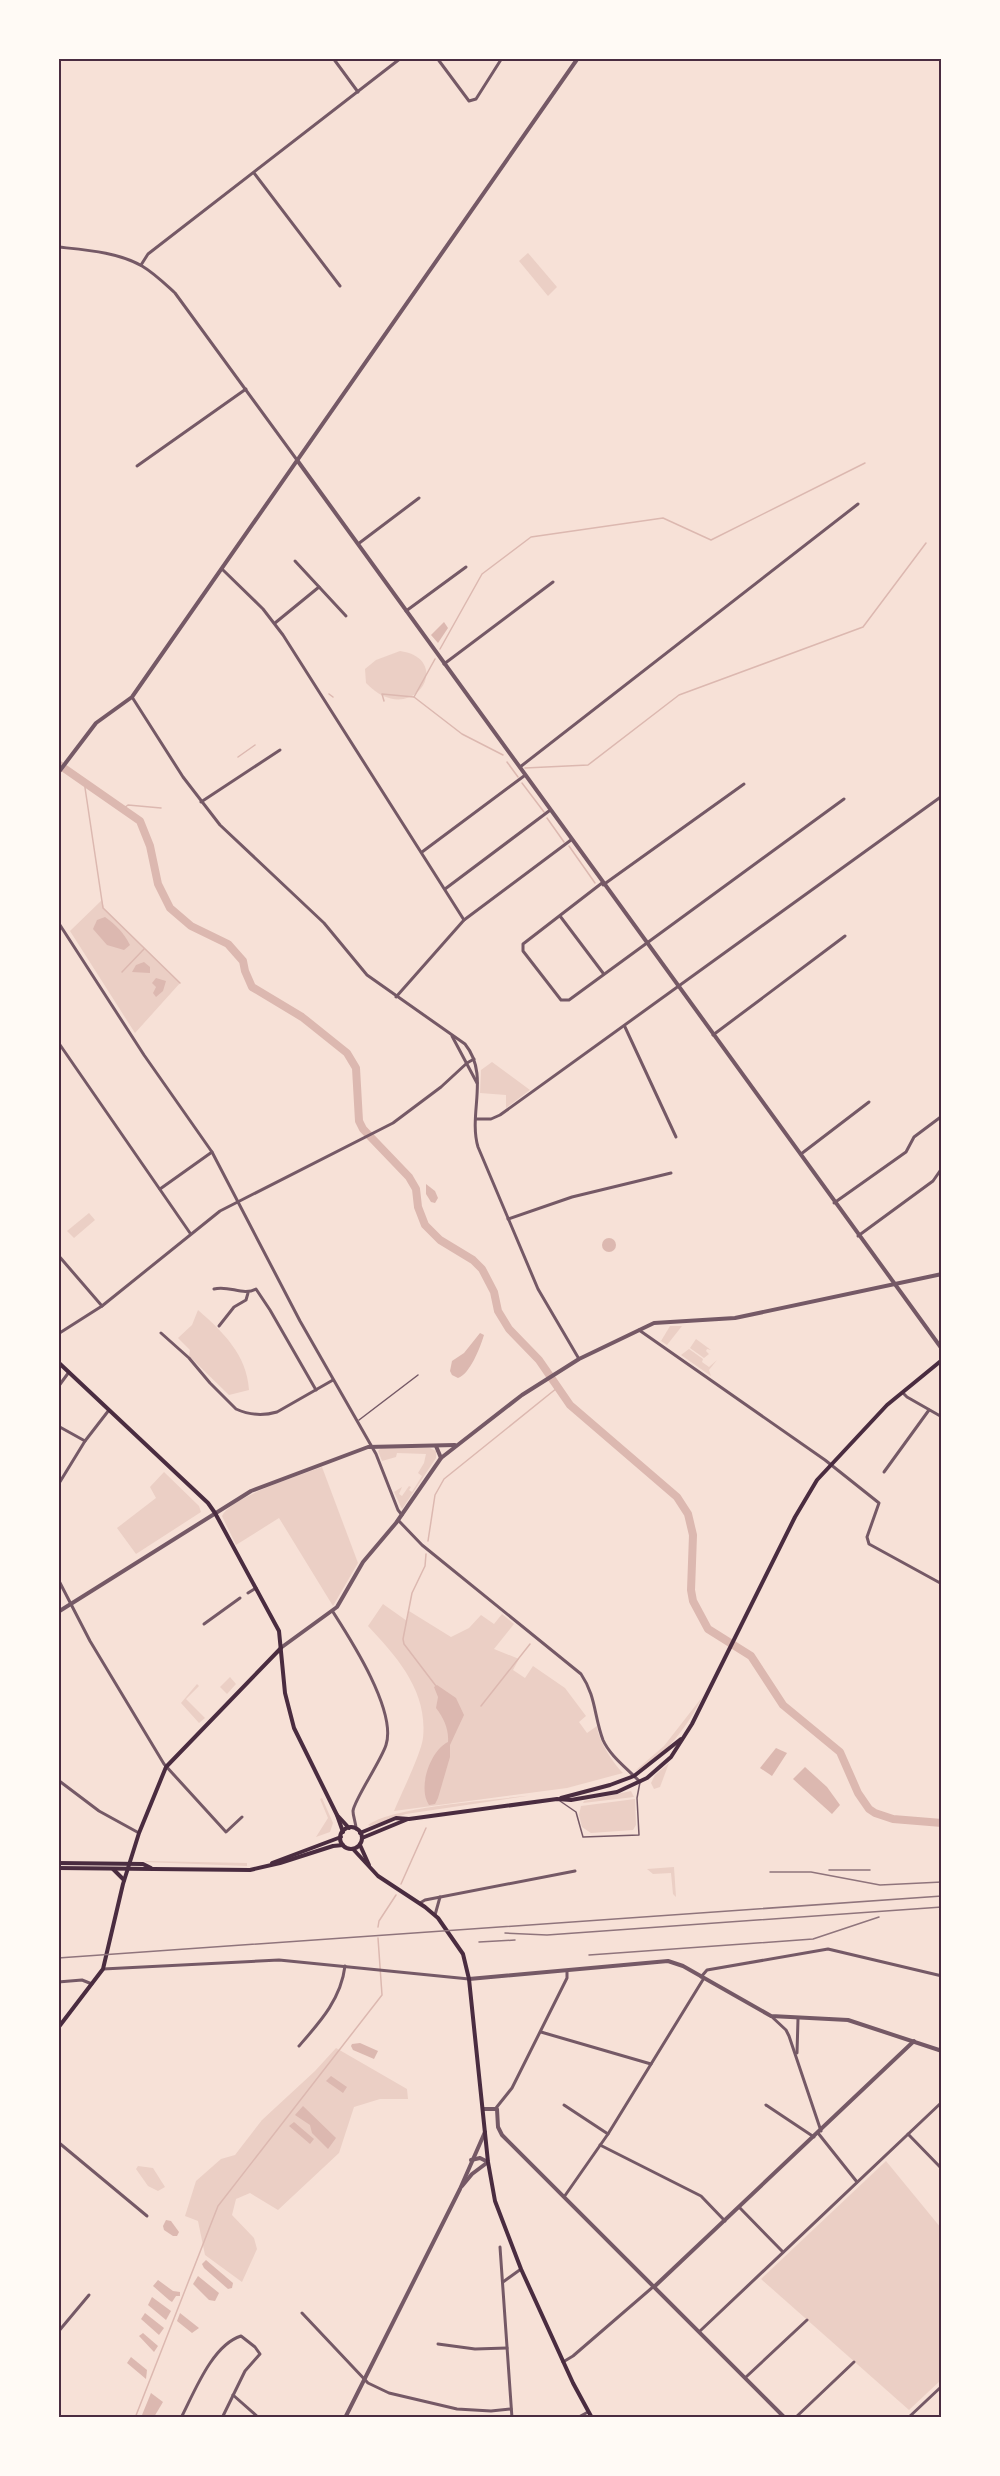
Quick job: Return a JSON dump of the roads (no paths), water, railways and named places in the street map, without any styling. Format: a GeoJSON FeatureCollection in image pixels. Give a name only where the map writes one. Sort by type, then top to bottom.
{"type":"FeatureCollection","features":[{"type":"Feature","properties":{"kind":"main road"},"geometry":{"type":"LineString","coordinates":[[557,1799],[571,1800],[601,1796],[640,1782],[671,1757],[728,1653],[806,1496],[830,1464],[902,1391],[942,1360]]}},
{"type":"Feature","properties":{"kind":"main road"},"geometry":{"type":"LineString","coordinates":[[58,1362],[208,1503],[215,1513],[277,1626],[282,1647],[285,1693],[294,1728],[337,1815],[342,1845]]}},
{"type":"Feature","properties":{"kind":"main road"},"geometry":{"type":"LineString","coordinates":[[58,2028],[103,1970],[124,1880],[139,1833],[166,1767],[282,1647]]}},
{"type":"Feature","properties":{"kind":"main road"},"geometry":{"type":"LineString","coordinates":[[360,1833],[396,1818],[409,1819],[557,1799],[610,1785],[634,1776],[655,1762],[684,1737]]}},
{"type":"Feature","properties":{"kind":"main road"},"geometry":{"type":"LineString","coordinates":[[337,1815],[349,1828],[356,1829],[360,1833],[362,1838],[360,1845],[370,1868]]}},
{"type":"Feature","properties":{"kind":"main road"},"geometry":{"type":"LineString","coordinates":[[362,1838],[409,1819]]}},
{"type":"Feature","properties":{"kind":"main road"},"geometry":{"type":"LineString","coordinates":[[268,1864],[342,1835],[349,1828]]}},
{"type":"Feature","properties":{"kind":"main road"},"geometry":{"type":"LineString","coordinates":[[58,1868],[240,1870],[280,1863],[342,1845],[353,1849],[378,1876],[435,1915],[460,1949],[469,1978],[488,2162],[499,2215],[563,2362],[592,2418]]}},
{"type":"Feature","properties":{"kind":"main road"},"geometry":{"type":"LineString","coordinates":[[353,1849],[360,1845]]}},
{"type":"Feature","properties":{"kind":"main road"},"geometry":{"type":"LineString","coordinates":[[58,1863],[130,1863],[143,1864],[151,1868]]}},
{"type":"Feature","properties":{"kind":"main road"},"geometry":{"type":"LineString","coordinates":[[113,1869],[124,1880]]}},
{"type":"Feature","properties":{"kind":"street"},"geometry":{"type":"LineString","coordinates":[[333,58],[357,92]]}},
{"type":"Feature","properties":{"kind":"street"},"geometry":{"type":"LineString","coordinates":[[141,265],[148,254],[401,58]]}},
{"type":"Feature","properties":{"kind":"street"},"geometry":{"type":"LineString","coordinates":[[437,58],[469,102],[477,99],[502,58]]}},
{"type":"Feature","properties":{"kind":"street"},"geometry":{"type":"LineString","coordinates":[[58,773],[96,723],[132,698],[578,58]]}},
{"type":"Feature","properties":{"kind":"street"},"geometry":{"type":"LineString","coordinates":[[254,172],[339,286]]}},
{"type":"Feature","properties":{"kind":"street"},"geometry":{"type":"LineString","coordinates":[[58,247],[108,254],[141,265],[175,292],[549,811],[942,1349]]}},
{"type":"Feature","properties":{"kind":"street"},"geometry":{"type":"LineString","coordinates":[[137,466],[246,389]]}},
{"type":"Feature","properties":{"kind":"street"},"geometry":{"type":"LineString","coordinates":[[358,544],[419,498]]}},
{"type":"Feature","properties":{"kind":"street"},"geometry":{"type":"LineString","coordinates":[[519,768],[858,504]]}},
{"type":"Feature","properties":{"kind":"street"},"geometry":{"type":"LineString","coordinates":[[295,561],[346,616]]}},
{"type":"Feature","properties":{"kind":"street"},"geometry":{"type":"LineString","coordinates":[[406,610],[466,567]]}},
{"type":"Feature","properties":{"kind":"street"},"geometry":{"type":"LineString","coordinates":[[222,569],[275,623],[446,888],[464,921]]}},
{"type":"Feature","properties":{"kind":"street"},"geometry":{"type":"LineString","coordinates":[[444,664],[553,582]]}},
{"type":"Feature","properties":{"kind":"street"},"geometry":{"type":"LineString","coordinates":[[275,623],[319,587]]}},
{"type":"Feature","properties":{"kind":"street"},"geometry":{"type":"LineString","coordinates":[[132,698],[201,802],[243,849],[324,923],[367,975],[465,1044],[478,1071],[476,1119],[478,1147],[538,1289],[579,1359]]}},
{"type":"Feature","properties":{"kind":"street"},"geometry":{"type":"LineString","coordinates":[[201,802],[280,750]]}},
{"type":"Feature","properties":{"kind":"street"},"geometry":{"type":"LineString","coordinates":[[422,852],[524,776]]}},
{"type":"Feature","properties":{"kind":"street"},"geometry":{"type":"LineString","coordinates":[[744,784],[525,941],[522,947],[558,998],[568,1000],[844,799]]}},
{"type":"Feature","properties":{"kind":"street"},"geometry":{"type":"LineString","coordinates":[[476,1119],[491,1119],[500,1116],[942,796]]}},
{"type":"Feature","properties":{"kind":"street"},"geometry":{"type":"LineString","coordinates":[[446,888],[549,811]]}},
{"type":"Feature","properties":{"kind":"street"},"geometry":{"type":"LineString","coordinates":[[396,997],[464,921],[571,840]]}},
{"type":"Feature","properties":{"kind":"street"},"geometry":{"type":"LineString","coordinates":[[560,916],[603,973]]}},
{"type":"Feature","properties":{"kind":"street"},"geometry":{"type":"LineString","coordinates":[[58,922],[144,1055],[212,1152],[288,1300],[376,1454],[402,1515]]}},
{"type":"Feature","properties":{"kind":"street"},"geometry":{"type":"LineString","coordinates":[[713,1035],[845,936]]}},
{"type":"Feature","properties":{"kind":"street"},"geometry":{"type":"LineString","coordinates":[[625,1027],[676,1137]]}},
{"type":"Feature","properties":{"kind":"street"},"geometry":{"type":"LineString","coordinates":[[451,1035],[478,1084]]}},
{"type":"Feature","properties":{"kind":"street"},"geometry":{"type":"LineString","coordinates":[[58,1042],[190,1234]]}},
{"type":"Feature","properties":{"kind":"street"},"geometry":{"type":"LineString","coordinates":[[58,1334],[102,1306],[190,1234],[238,1200],[375,1132],[412,1109],[441,1087],[466,1063],[474,1059]]}},
{"type":"Feature","properties":{"kind":"street"},"geometry":{"type":"LineString","coordinates":[[799,1155],[868,1102]]}},
{"type":"Feature","properties":{"kind":"street"},"geometry":{"type":"LineString","coordinates":[[834,1203],[906,1152],[914,1137],[942,1116]]}},
{"type":"Feature","properties":{"kind":"street"},"geometry":{"type":"LineString","coordinates":[[160,1189],[212,1152]]}},
{"type":"Feature","properties":{"kind":"street"},"geometry":{"type":"LineString","coordinates":[[858,1236],[933,1181],[942,1168]]}},
{"type":"Feature","properties":{"kind":"street"},"geometry":{"type":"LineString","coordinates":[[508,1219],[572,1197],[671,1173]]}},
{"type":"Feature","properties":{"kind":"street"},"geometry":{"type":"LineString","coordinates":[[58,1255],[102,1306]]}},
{"type":"Feature","properties":{"kind":"street"},"geometry":{"type":"LineString","coordinates":[[282,1647],[333,1611],[343,1599],[363,1562],[402,1515],[441,1458],[538,1384],[579,1359],[638,1329],[660,1322],[735,1318],[942,1274]]}},
{"type":"Feature","properties":{"kind":"street"},"geometry":{"type":"LineString","coordinates":[[214,1289],[220,1287],[248,1293],[256,1289],[316,1390]]}},
{"type":"Feature","properties":{"kind":"street"},"geometry":{"type":"LineString","coordinates":[[219,1326],[234,1307],[246,1300],[248,1293]]}},
{"type":"Feature","properties":{"kind":"street"},"geometry":{"type":"LineString","coordinates":[[638,1329],[830,1464],[879,1503],[867,1537],[869,1544],[942,1584]]}},
{"type":"Feature","properties":{"kind":"street"},"geometry":{"type":"LineString","coordinates":[[161,1333],[189,1358],[236,1409],[242,1412],[267,1415],[277,1412],[333,1380]]}},
{"type":"Feature","properties":{"kind":"street"},"geometry":{"type":"LineString","coordinates":[[58,1387],[69,1372]]}},
{"type":"Feature","properties":{"kind":"street"},"geometry":{"type":"LineString","coordinates":[[902,1391],[907,1397],[942,1417]]}},
{"type":"Feature","properties":{"kind":"street"},"geometry":{"type":"LineString","coordinates":[[58,1485],[85,1441],[109,1410]]}},
{"type":"Feature","properties":{"kind":"street"},"geometry":{"type":"LineString","coordinates":[[884,1472],[929,1410]]}},
{"type":"Feature","properties":{"kind":"street"},"geometry":{"type":"LineString","coordinates":[[58,1426],[85,1441]]}},
{"type":"Feature","properties":{"kind":"street"},"geometry":{"type":"LineString","coordinates":[[58,1612],[251,1491],[371,1446],[456,1445]]}},
{"type":"Feature","properties":{"kind":"street"},"geometry":{"type":"LineString","coordinates":[[436,1446],[441,1458]]}},
{"type":"Feature","properties":{"kind":"street"},"geometry":{"type":"LineString","coordinates":[[398,1520],[422,1545],[581,1674],[593,1696],[604,1742],[640,1782]]}},
{"type":"Feature","properties":{"kind":"street"},"geometry":{"type":"LineString","coordinates":[[58,1579],[70,1604],[166,1767],[226,1832],[242,1817]]}},
{"type":"Feature","properties":{"kind":"street"},"geometry":{"type":"LineString","coordinates":[[248,1593],[256,1588]]}},
{"type":"Feature","properties":{"kind":"street"},"geometry":{"type":"LineString","coordinates":[[204,1624],[240,1598]]}},
{"type":"Feature","properties":{"kind":"street"},"geometry":{"type":"LineString","coordinates":[[333,1611],[350,1638],[372,1682],[384,1711],[387,1728],[386,1746],[353,1812],[356,1818],[356,1829]]}},
{"type":"Feature","properties":{"kind":"street"},"geometry":{"type":"LineString","coordinates":[[58,1780],[99,1811],[139,1833]]}},
{"type":"Feature","properties":{"kind":"street"},"geometry":{"type":"LineString","coordinates":[[420,1903],[425,1900],[575,1871]]}},
{"type":"Feature","properties":{"kind":"street"},"geometry":{"type":"LineString","coordinates":[[435,1915],[440,1897]]}},
{"type":"Feature","properties":{"kind":"street"},"geometry":{"type":"LineString","coordinates":[[563,2199],[608,2134],[707,1970],[828,1949],[942,1976]]}},
{"type":"Feature","properties":{"kind":"street"},"geometry":{"type":"LineString","coordinates":[[103,1970],[279,1960],[469,1978],[668,1961],[683,1966],[771,2016],[786,2030],[797,2054],[818,2134]]}},
{"type":"Feature","properties":{"kind":"street"},"geometry":{"type":"LineString","coordinates":[[299,2046],[336,2000],[345,1966]]}},
{"type":"Feature","properties":{"kind":"street"},"geometry":{"type":"LineString","coordinates":[[567,1971],[567,1978],[512,2088],[496,2108],[498,2127],[502,2135],[563,2199],[655,2286],[785,2418]]}},
{"type":"Feature","properties":{"kind":"street"},"geometry":{"type":"LineString","coordinates":[[58,1982],[82,1980],[92,1984]]}},
{"type":"Feature","properties":{"kind":"street"},"geometry":{"type":"LineString","coordinates":[[771,2016],[848,2020],[942,2051]]}},
{"type":"Feature","properties":{"kind":"street"},"geometry":{"type":"LineString","coordinates":[[797,2054],[798,2019]]}},
{"type":"Feature","properties":{"kind":"street"},"geometry":{"type":"LineString","coordinates":[[541,2032],[651,2064]]}},
{"type":"Feature","properties":{"kind":"street"},"geometry":{"type":"LineString","coordinates":[[563,2362],[655,2286],[915,2041]]}},
{"type":"Feature","properties":{"kind":"street"},"geometry":{"type":"LineString","coordinates":[[700,2331],[942,2102]]}},
{"type":"Feature","properties":{"kind":"street"},"geometry":{"type":"LineString","coordinates":[[564,2105],[608,2134]]}},
{"type":"Feature","properties":{"kind":"street"},"geometry":{"type":"LineString","coordinates":[[766,2105],[818,2134],[857,2182]]}},
{"type":"Feature","properties":{"kind":"street"},"geometry":{"type":"LineString","coordinates":[[483,2109],[496,2108]]}},
{"type":"Feature","properties":{"kind":"street"},"geometry":{"type":"LineString","coordinates":[[345,2418],[460,2189],[485,2132]]}},
{"type":"Feature","properties":{"kind":"street"},"geometry":{"type":"LineString","coordinates":[[908,2134],[942,2169]]}},
{"type":"Feature","properties":{"kind":"street"},"geometry":{"type":"LineString","coordinates":[[58,2142],[147,2216]]}},
{"type":"Feature","properties":{"kind":"street"},"geometry":{"type":"LineString","coordinates":[[600,2145],[701,2196],[725,2221]]}},
{"type":"Feature","properties":{"kind":"street"},"geometry":{"type":"LineString","coordinates":[[460,2189],[472,2174],[488,2162],[480,2158],[471,2160]]}},
{"type":"Feature","properties":{"kind":"street"},"geometry":{"type":"LineString","coordinates":[[479,2169],[490,2174]]}},
{"type":"Feature","properties":{"kind":"street"},"geometry":{"type":"LineString","coordinates":[[739,2207],[783,2252]]}},
{"type":"Feature","properties":{"kind":"street"},"geometry":{"type":"LineString","coordinates":[[500,2247],[512,2418]]}},
{"type":"Feature","properties":{"kind":"street"},"geometry":{"type":"LineString","coordinates":[[503,2282],[507,2276],[521,2269]]}},
{"type":"Feature","properties":{"kind":"street"},"geometry":{"type":"LineString","coordinates":[[58,2332],[89,2295]]}},
{"type":"Feature","properties":{"kind":"street"},"geometry":{"type":"LineString","coordinates":[[302,2313],[364,2379],[389,2393],[439,2406],[491,2410],[511,2409]]}},
{"type":"Feature","properties":{"kind":"street"},"geometry":{"type":"LineString","coordinates":[[746,2377],[807,2320]]}},
{"type":"Feature","properties":{"kind":"street"},"geometry":{"type":"LineString","coordinates":[[181,2418],[212,2360],[233,2340],[241,2336],[260,2354],[245,2371],[222,2418]]}},
{"type":"Feature","properties":{"kind":"street"},"geometry":{"type":"LineString","coordinates":[[438,2344],[475,2349],[507,2348]]}},
{"type":"Feature","properties":{"kind":"street"},"geometry":{"type":"LineString","coordinates":[[795,2418],[854,2362]]}},
{"type":"Feature","properties":{"kind":"street"},"geometry":{"type":"LineString","coordinates":[[908,2418],[942,2386]]}},
{"type":"Feature","properties":{"kind":"street"},"geometry":{"type":"LineString","coordinates":[[233,2396],[259,2418]]}},
{"type":"Feature","properties":{"kind":"street"},"geometry":{"type":"LineString","coordinates":[[577,2418],[589,2412]]}},
{"type":"Feature","properties":{"kind":"lane"},"geometry":{"type":"LineString","coordinates":[[357,1422],[418,1375]]}},
{"type":"Feature","properties":{"kind":"lane"},"geometry":{"type":"LineString","coordinates":[[557,1799],[576,1812],[583,1837],[639,1835],[637,1798],[640,1782]]}},
{"type":"Feature","properties":{"kind":"waterway"},"geometry":{"type":"LineString","coordinates":[[440,649],[482,574],[531,537],[663,518],[711,540],[865,463]]}},
{"type":"Feature","properties":{"kind":"waterway"},"geometry":{"type":"LineString","coordinates":[[525,768],[588,765],[679,695],[863,627],[926,543]]}},
{"type":"Feature","properties":{"kind":"waterway"},"geometry":{"type":"LineString","coordinates":[[414,697],[435,659]]}},
{"type":"Feature","properties":{"kind":"waterway"},"geometry":{"type":"LineString","coordinates":[[329,694],[333,697]]}},
{"type":"Feature","properties":{"kind":"waterway"},"geometry":{"type":"LineString","coordinates":[[384,701],[382,694],[414,697],[462,734],[503,755]]}},
{"type":"Feature","properties":{"kind":"waterway"},"geometry":{"type":"LineString","coordinates":[[238,757],[255,745]]}},
{"type":"Feature","properties":{"kind":"waterway"},"geometry":{"type":"LineString","coordinates":[[507,762],[518,777]]}},
{"type":"Feature","properties":{"kind":"waterway"},"geometry":{"type":"LineString","coordinates":[[58,764],[140,821],[150,846],[158,884],[170,908],[191,926],[228,944],[243,961],[252,987],[302,1017],[347,1053],[356,1068],[359,1121],[363,1129],[409,1177],[416,1189],[418,1207],[425,1225],[440,1240],[473,1260],[482,1269],[494,1292],[498,1311],[509,1329],[539,1360],[570,1405],[677,1497],[688,1514],[693,1535],[691,1590],[693,1601],[708,1629],[751,1656],[783,1705],[840,1752],[858,1793],[869,1809],[893,1819],[942,1823]]}},
{"type":"Feature","properties":{"kind":"waterway"},"geometry":{"type":"LineString","coordinates":[[84,781],[103,908],[180,983]]}},
{"type":"Feature","properties":{"kind":"waterway"},"geometry":{"type":"LineString","coordinates":[[522,783],[544,812]]}},
{"type":"Feature","properties":{"kind":"waterway"},"geometry":{"type":"LineString","coordinates":[[124,808],[128,805],[161,808]]}},
{"type":"Feature","properties":{"kind":"waterway"},"geometry":{"type":"LineString","coordinates":[[547,818],[564,842]]}},
{"type":"Feature","properties":{"kind":"waterway"},"geometry":{"type":"LineString","coordinates":[[569,846],[595,883]]}},
{"type":"Feature","properties":{"kind":"waterway"},"geometry":{"type":"LineString","coordinates":[[122,972],[144,949]]}},
{"type":"Feature","properties":{"kind":"waterway"},"geometry":{"type":"LineString","coordinates":[[428,1541],[435,1495],[444,1479],[557,1388]]}},
{"type":"Feature","properties":{"kind":"waterway"},"geometry":{"type":"LineString","coordinates":[[426,1554],[425,1566],[412,1593],[403,1639],[404,1644],[436,1686]]}},
{"type":"Feature","properties":{"kind":"waterway"},"geometry":{"type":"LineString","coordinates":[[481,1706],[530,1644]]}},
{"type":"Feature","properties":{"kind":"waterway"},"geometry":{"type":"LineString","coordinates":[[401,1884],[426,1828]]}},
{"type":"Feature","properties":{"kind":"waterway"},"geometry":{"type":"LineString","coordinates":[[378,1927],[379,1921],[396,1895]]}},
{"type":"Feature","properties":{"kind":"waterway"},"geometry":{"type":"LineString","coordinates":[[135,2418],[218,2206],[382,1995],[378,1938]]}},
{"type":"Feature","properties":{"kind":"railway"},"geometry":{"type":"LineString","coordinates":[[829,1870],[870,1870]]}},
{"type":"Feature","properties":{"kind":"railway"},"geometry":{"type":"LineString","coordinates":[[770,1872],[811,1872],[880,1885],[942,1882]]}},
{"type":"Feature","properties":{"kind":"railway"},"geometry":{"type":"LineString","coordinates":[[58,1958],[942,1896]]}},
{"type":"Feature","properties":{"kind":"railway"},"geometry":{"type":"LineString","coordinates":[[505,1933],[547,1935],[942,1907]]}},
{"type":"Feature","properties":{"kind":"railway"},"geometry":{"type":"LineString","coordinates":[[589,1955],[813,1939],[879,1917]]}},
{"type":"Feature","properties":{"kind":"railway"},"geometry":{"type":"LineString","coordinates":[[479,1942],[515,1940]]}}]}
